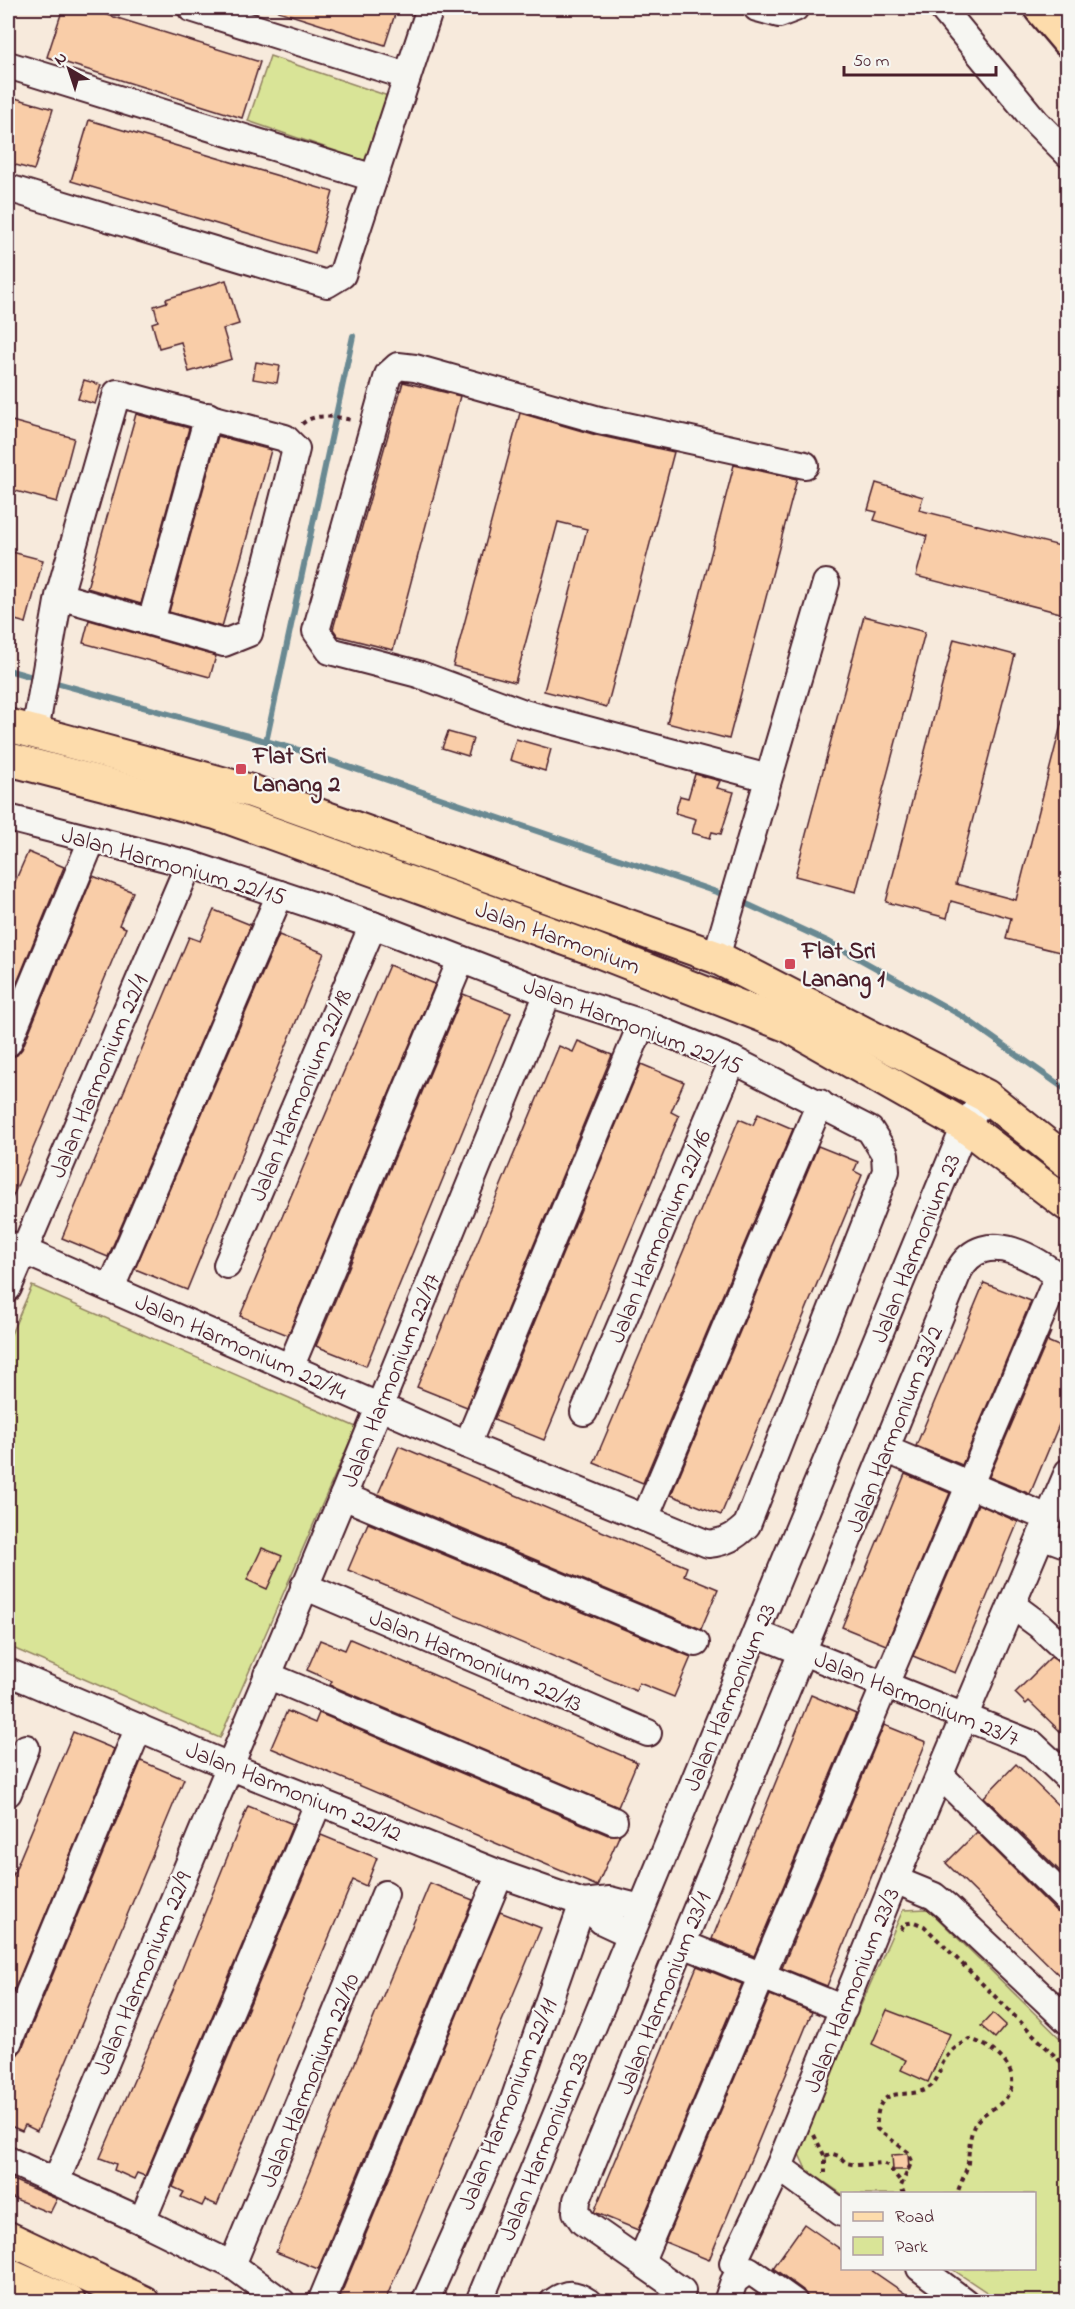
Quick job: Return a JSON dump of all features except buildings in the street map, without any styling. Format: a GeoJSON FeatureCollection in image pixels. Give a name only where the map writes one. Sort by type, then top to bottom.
{"type":"FeatureCollection","features":[{"type":"Feature","properties":{"kind":"highway"},"geometry":{"type":"LineString","coordinates":[[1041,8],[1068,40]]}},
{"type":"Feature","properties":{"kind":"main road","name":"Jalan Harmonium"},"geometry":{"type":"LineString","coordinates":[[21,728],[251,791],[716,957],[986,1096],[1068,1162]]}},
{"type":"Feature","properties":{"kind":"main road","name":"Jalan Harmonium"},"geometry":{"type":"LineString","coordinates":[[8,759],[216,813],[588,947],[789,1026],[965,1126],[1068,1206]]}},
{"type":"Feature","properties":{"kind":"main road"},"geometry":{"type":"LineString","coordinates":[[8,2238],[143,2301]]}},
{"type":"Feature","properties":{"kind":"main road"},"geometry":{"type":"LineString","coordinates":[[8,2275],[69,2301]]}},
{"type":"Feature","properties":{"kind":"street"},"geometry":{"type":"LineString","coordinates":[[191,8],[407,76]]}},
{"type":"Feature","properties":{"kind":"street"},"geometry":{"type":"LineString","coordinates":[[8,188],[327,284],[342,274],[430,8]]}},
{"type":"Feature","properties":{"kind":"street"},"geometry":{"type":"LineString","coordinates":[[757,8],[779,14],[795,8]]}},
{"type":"Feature","properties":{"kind":"street"},"geometry":{"type":"LineString","coordinates":[[942,8],[1036,122],[1068,154]]}},
{"type":"Feature","properties":{"kind":"street"},"geometry":{"type":"LineString","coordinates":[[8,65],[374,178]]}},
{"type":"Feature","properties":{"kind":"street"},"geometry":{"type":"LineString","coordinates":[[768,778],[524,713],[418,675],[330,651],[316,631],[388,375],[398,366],[415,368],[599,420],[805,465]]}},
{"type":"Feature","properties":{"kind":"street"},"geometry":{"type":"LineString","coordinates":[[21,728],[117,393],[285,438],[296,449],[249,633],[224,643],[59,596]]}},
{"type":"Feature","properties":{"kind":"street"},"geometry":{"type":"LineString","coordinates":[[151,622],[208,416]]}},
{"type":"Feature","properties":{"kind":"street"},"geometry":{"type":"LineString","coordinates":[[716,957],[826,583]]}},
{"type":"Feature","properties":{"kind":"street","name":"Jalan Harmonium 22/15"},"geometry":{"type":"LineString","coordinates":[[8,818],[189,864],[373,925],[548,993],[642,1023],[733,1060],[870,1130],[885,1154],[886,1171],[747,1524],[736,1536],[724,1542],[708,1544]]}},
{"type":"Feature","properties":{"kind":"street"},"geometry":{"type":"LineString","coordinates":[[8,1043],[92,840]]}},
{"type":"Feature","properties":{"kind":"street","name":"Jalan Harmonium 22/1"},"geometry":{"type":"LineString","coordinates":[[8,1288],[16,1247],[189,864]]}},
{"type":"Feature","properties":{"kind":"street"},"geometry":{"type":"LineString","coordinates":[[111,1288],[280,894]]}},
{"type":"Feature","properties":{"kind":"street","name":"Jalan Harmonium 22/18"},"geometry":{"type":"LineString","coordinates":[[227,1265],[373,925]]}},
{"type":"Feature","properties":{"kind":"street"},"geometry":{"type":"LineString","coordinates":[[290,1368],[460,960]]}},
{"type":"Feature","properties":{"kind":"street","name":"Jalan Harmonium 22/17"},"geometry":{"type":"LineString","coordinates":[[229,1766],[343,1496],[548,993]]}},
{"type":"Feature","properties":{"kind":"street"},"geometry":{"type":"LineString","coordinates":[[467,1445],[642,1023]]}},
{"type":"Feature","properties":{"kind":"street","name":"Jalan Harmonium 22/16"},"geometry":{"type":"LineString","coordinates":[[584,1412],[733,1060]]}},
{"type":"Feature","properties":{"kind":"street","name":"Jalan Harmonium 23"},"geometry":{"type":"LineString","coordinates":[[479,2301],[965,1126],[986,1096]]}},
{"type":"Feature","properties":{"kind":"street"},"geometry":{"type":"LineString","coordinates":[[645,1518],[820,1103]]}},
{"type":"Feature","properties":{"kind":"street","name":"Jalan Harmonium 22/14"},"geometry":{"type":"LineString","coordinates":[[16,1247],[467,1445],[708,1544]]}},
{"type":"Feature","properties":{"kind":"street","name":"Jalan Harmonium 23/2"},"geometry":{"type":"LineString","coordinates":[[803,1652],[964,1262],[979,1250],[988,1248],[1019,1251],[1063,1280]]}},
{"type":"Feature","properties":{"kind":"street"},"geometry":{"type":"LineString","coordinates":[[641,2262],[970,1485],[1063,1280]]}},
{"type":"Feature","properties":{"kind":"street"},"geometry":{"type":"LineString","coordinates":[[885,1449],[970,1485],[1045,1526],[1068,1545]]}},
{"type":"Feature","properties":{"kind":"street","name":"Jalan Harmonium 23/3"},"geometry":{"type":"LineString","coordinates":[[733,2263],[779,2167],[895,1880],[1068,1472]]}},
{"type":"Feature","properties":{"kind":"street"},"geometry":{"type":"LineString","coordinates":[[343,1496],[696,1643]]}},
{"type":"Feature","properties":{"kind":"street","name":"Jalan Harmonium 22/13"},"geometry":{"type":"LineString","coordinates":[[304,1586],[648,1733]]}},
{"type":"Feature","properties":{"kind":"street"},"geometry":{"type":"LineString","coordinates":[[1012,1605],[1039,1625],[1068,1652]]}},
{"type":"Feature","properties":{"kind":"street","name":"Jalan Harmonium 23/7"},"geometry":{"type":"LineString","coordinates":[[756,1633],[1032,1744],[1068,1778]]}},
{"type":"Feature","properties":{"kind":"street","name":"Jalan Harmonium 23/1"},"geometry":{"type":"LineString","coordinates":[[682,2291],[583,2222],[576,2212],[577,2200],[803,1652]]}},
{"type":"Feature","properties":{"kind":"street","name":"Jalan Harmonium 22/12"},"geometry":{"type":"LineString","coordinates":[[8,1672],[229,1766],[500,1874],[583,1903],[602,1921],[630,1934]]}},
{"type":"Feature","properties":{"kind":"street"},"geometry":{"type":"LineString","coordinates":[[267,1675],[615,1821]]}},
{"type":"Feature","properties":{"kind":"street"},"geometry":{"type":"LineString","coordinates":[[8,2043],[139,1727]]}},
{"type":"Feature","properties":{"kind":"street"},"geometry":{"type":"LineString","coordinates":[[8,1793],[26,1748]]}},
{"type":"Feature","properties":{"kind":"street","name":"Jalan Harmonium 22/9"},"geometry":{"type":"LineString","coordinates":[[56,2181],[229,1766]]}},
{"type":"Feature","properties":{"kind":"street"},"geometry":{"type":"LineString","coordinates":[[940,1776],[1068,1901]]}},
{"type":"Feature","properties":{"kind":"street"},"geometry":{"type":"LineString","coordinates":[[142,2221],[319,1801]]}},
{"type":"Feature","properties":{"kind":"street"},"geometry":{"type":"LineString","coordinates":[[321,2301],[500,1874]]}},
{"type":"Feature","properties":{"kind":"street"},"geometry":{"type":"LineString","coordinates":[[895,1880],[934,1896],[1066,2017]]}},
{"type":"Feature","properties":{"kind":"street","name":"Jalan Harmonium 22/10"},"geometry":{"type":"LineString","coordinates":[[232,2265],[385,1894]]}},
{"type":"Feature","properties":{"kind":"street","name":"Jalan Harmonium 22/12"},"geometry":{"type":"LineString","coordinates":[[583,1903],[610,1900],[641,1908]]}},
{"type":"Feature","properties":{"kind":"street","name":"Jalan Harmonium 22/11"},"geometry":{"type":"LineString","coordinates":[[424,2301],[507,2120],[583,1903]]}},
{"type":"Feature","properties":{"kind":"street"},"geometry":{"type":"LineString","coordinates":[[683,1944],[844,2009]]}},
{"type":"Feature","properties":{"kind":"street"},"geometry":{"type":"LineString","coordinates":[[8,2160],[232,2265],[282,2301]]}},
{"type":"Feature","properties":{"kind":"street"},"geometry":{"type":"LineString","coordinates":[[779,2167],[841,2212]]}},
{"type":"Feature","properties":{"kind":"street"},"geometry":{"type":"LineString","coordinates":[[727,2301],[734,2281],[749,2270],[794,2301]]}},
{"type":"Feature","properties":{"kind":"street"},"geometry":{"type":"LineString","coordinates":[[923,2270],[965,2301]]}},
{"type":"Feature","properties":{"kind":"street"},"geometry":{"type":"LineString","coordinates":[[554,2301],[569,2294],[579,2295],[588,2301]]}},
{"type":"Feature","properties":{"kind":"path"},"geometry":{"type":"LineString","coordinates":[[326,416],[344,419]]}},
{"type":"Feature","properties":{"kind":"path"},"geometry":{"type":"LineString","coordinates":[[900,1932],[904,1924],[914,1922],[924,1926],[1068,2069]]}},
{"type":"Feature","properties":{"kind":"path"},"geometry":{"type":"LineString","coordinates":[[902,2183],[912,2161],[908,2152],[877,2129],[876,2113],[882,2101],[898,2093],[928,2088],[936,2081],[944,2060],[954,2049],[969,2039],[984,2042],[999,2054],[1009,2070],[1012,2085],[1008,2096],[975,2124],[970,2140],[967,2166],[957,2192]]}},
{"type":"Feature","properties":{"kind":"path"},"geometry":{"type":"LineString","coordinates":[[799,2119],[818,2141],[825,2157],[825,2182],[820,2197]]}},
{"type":"Feature","properties":{"kind":"path"},"geometry":{"type":"LineString","coordinates":[[825,2157],[839,2156],[846,2163],[857,2166],[882,2163],[887,2165],[902,2183],[904,2192]]}},
{"type":"Feature","properties":{"kind":"green space"},"geometry":{"type":"Polygon","coordinates":[[[270,56],[391,97],[368,162],[248,121],[270,56]]]}},
{"type":"Feature","properties":{"kind":"green space"},"geometry":{"type":"Polygon","coordinates":[[[32,1286],[356,1427],[220,1738],[8,1646],[8,1341],[32,1286]]]}},
{"type":"Feature","properties":{"kind":"green space"},"geometry":{"type":"Polygon","coordinates":[[[928,1909],[1067,2045],[1067,2301],[1000,2301],[954,2270],[1036,2270],[1036,2192],[841,2193],[806,2169],[797,2150],[903,1910],[928,1909]]]}},
{"type":"Feature","properties":{"kind":"waterway"},"geometry":{"type":"LineString","coordinates":[[266,742],[353,336]]}},
{"type":"Feature","properties":{"kind":"waterway"},"geometry":{"type":"LineString","coordinates":[[8,670],[39,679]]}},
{"type":"Feature","properties":{"kind":"waterway"},"geometry":{"type":"LineString","coordinates":[[49,681],[302,751],[728,896]]}},
{"type":"Feature","properties":{"kind":"waterway"},"geometry":{"type":"LineString","coordinates":[[740,901],[829,942],[962,1016],[1068,1091]]}},
{"type":"Feature","properties":{"kind":"place","name":"Flat Sri Lanang 2"},"geometry":{"type":"Point","coordinates":[241,769]}},
{"type":"Feature","properties":{"kind":"place","name":"Flat Sri Lanang 1"},"geometry":{"type":"Point","coordinates":[790,964]}}]}
